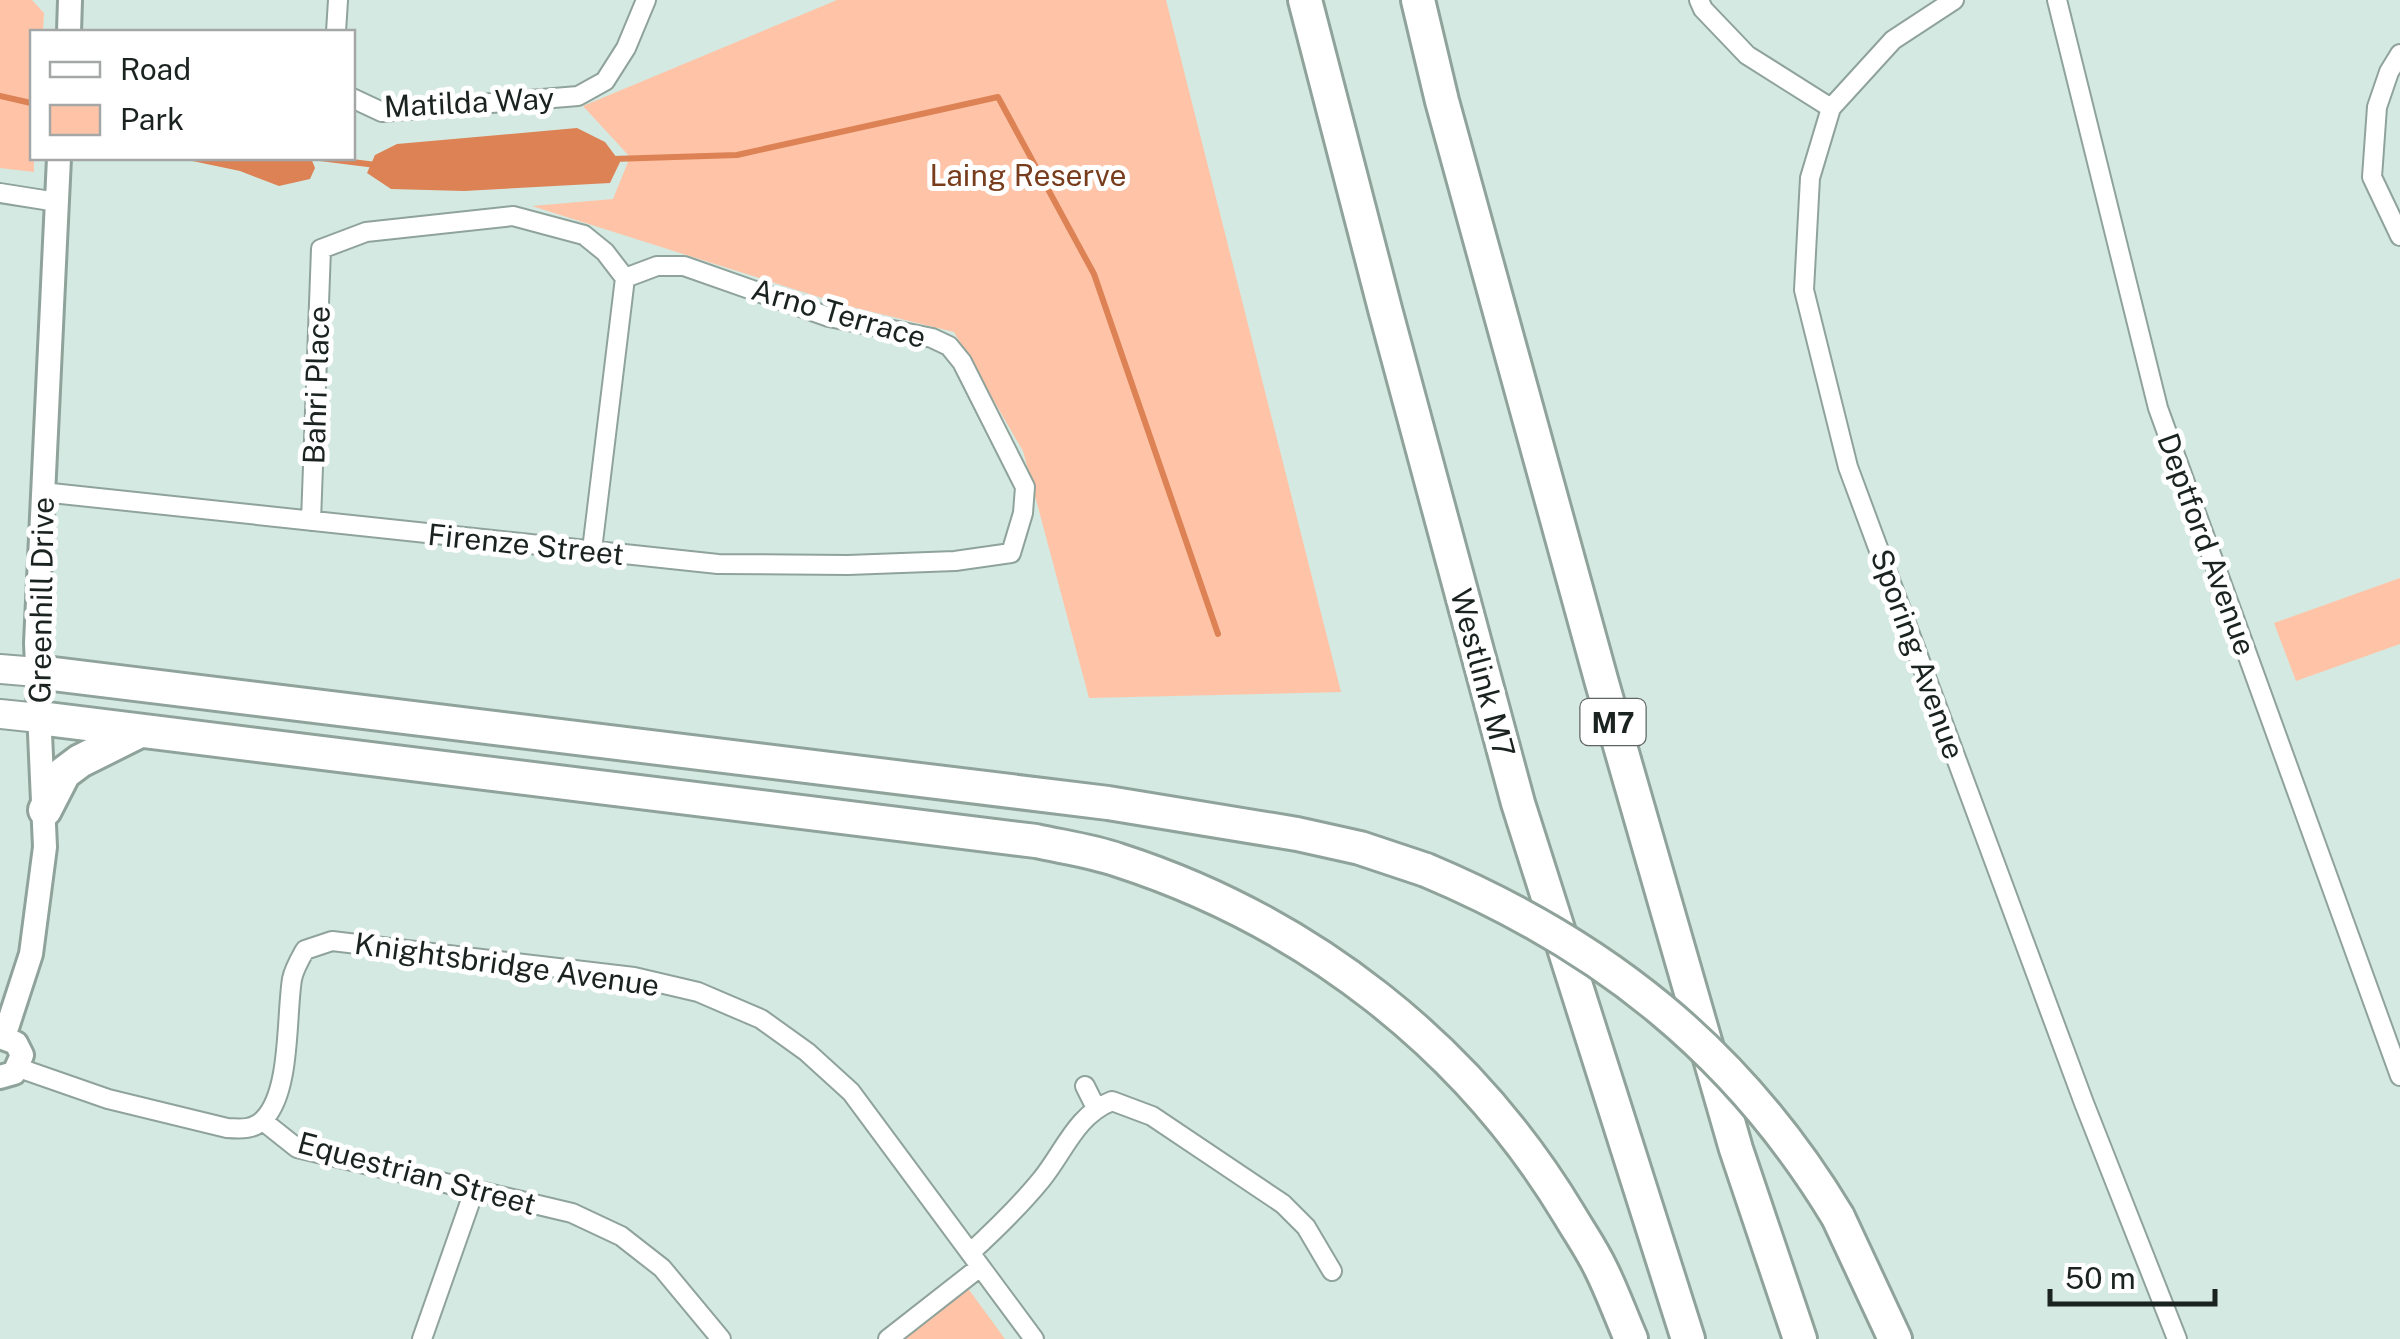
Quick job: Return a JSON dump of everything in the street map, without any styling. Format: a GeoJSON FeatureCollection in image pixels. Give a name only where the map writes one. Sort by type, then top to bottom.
{"type":"FeatureCollection","features":[{"type":"Feature","properties":{"kind":"highway","name":"Westlink M7"},"geometry":{"type":"LineString","coordinates":[[1305,0],[1518,803],[1688,1339]]}},
{"type":"Feature","properties":{"kind":"highway","name":"M7"},"geometry":{"type":"LineString","coordinates":[[1418,0],[1442,101],[1602,684],[1736,1150],[1800,1339]]}},
{"type":"Feature","properties":{"kind":"highway"},"geometry":{"type":"LineString","coordinates":[[36,672],[1125,806],[1297,834],[1360,848],[1426,870],[1472,888],[1525,916],[1611,968],[1654,1000],[1748,1092],[1792,1145],[1838,1216],[1895,1339]]}},
{"type":"Feature","properties":{"kind":"highway"},"geometry":{"type":"LineString","coordinates":[[39,718],[964,830],[1116,859],[1203,892],[1286,933],[1366,986],[1436,1046],[1490,1102],[1600,1266],[1631,1339]]}},
{"type":"Feature","properties":{"kind":"highway"},"geometry":{"type":"LineString","coordinates":[[45,810],[64,774],[80,761],[140,731]]}},
{"type":"Feature","properties":{"kind":"main road"},"geometry":{"type":"LineString","coordinates":[[0,668],[36,672]]}},
{"type":"Feature","properties":{"kind":"main road"},"geometry":{"type":"LineString","coordinates":[[0,714],[39,718]]}},
{"type":"Feature","properties":{"kind":"street"},"geometry":{"type":"LineString","coordinates":[[68,30],[70,0]]}},
{"type":"Feature","properties":{"kind":"street"},"geometry":{"type":"LineString","coordinates":[[336,30],[338,0]]}},
{"type":"Feature","properties":{"kind":"street","name":"Matilda Way"},"geometry":{"type":"LineString","coordinates":[[355,99],[382,112],[578,96],[604,81],[626,48],[646,0]]}},
{"type":"Feature","properties":{"kind":"street"},"geometry":{"type":"LineString","coordinates":[[1699,0],[1746,55],[1831,108]]}},
{"type":"Feature","properties":{"kind":"street","name":"Sporing Avenue"},"geometry":{"type":"LineString","coordinates":[[1954,0],[1893,40],[1831,108],[1810,178],[1804,290],[1848,467],[2084,1102],[2178,1339]]}},
{"type":"Feature","properties":{"kind":"street","name":"Deptford Avenue"},"geometry":{"type":"LineString","coordinates":[[2057,0],[2158,408],[2400,1076]]}},
{"type":"Feature","properties":{"kind":"street"},"geometry":{"type":"LineString","coordinates":[[2400,54],[2388,72],[2376,107],[2372,177],[2400,236]]}},
{"type":"Feature","properties":{"kind":"street","name":"Greenhill Drive"},"geometry":{"type":"LineString","coordinates":[[2,1037],[31,954],[42,884],[45,810],[36,672],[60,160]]}},
{"type":"Feature","properties":{"kind":"street"},"geometry":{"type":"LineString","coordinates":[[0,193],[57,202]]}},
{"type":"Feature","properties":{"kind":"street","name":"Bahri Place"},"geometry":{"type":"LineString","coordinates":[[311,521],[322,249],[366,232],[512,216],[584,235],[606,252],[625,278]]}},
{"type":"Feature","properties":{"kind":"street","name":"Arno Terrace"},"geometry":{"type":"LineString","coordinates":[[625,278],[658,266],[684,266],[829,316],[932,338],[948,346],[962,362],[1025,487],[1012,554]]}},
{"type":"Feature","properties":{"kind":"street"},"geometry":{"type":"LineString","coordinates":[[592,550],[625,278]]}},
{"type":"Feature","properties":{"kind":"street","name":"Firenze Street"},"geometry":{"type":"LineString","coordinates":[[42,492],[718,564],[848,566],[1012,554]]}},
{"type":"Feature","properties":{"kind":"street","name":"Knightsbridge Avenue"},"geometry":{"type":"LineString","coordinates":[[262,1122],[275,1104],[290,1017],[292,976],[305,950],[332,940],[634,977],[698,992],[761,1019],[807,1052],[851,1092],[1034,1339]]}},
{"type":"Feature","properties":{"kind":"street"},"geometry":{"type":"LineString","coordinates":[[2,1037],[20,1048],[9,1072]]}},
{"type":"Feature","properties":{"kind":"street","name":"Equestrian Street"},"geometry":{"type":"LineString","coordinates":[[9,1072],[227,1128],[246,1130],[262,1122],[297,1148],[572,1213],[621,1236],[662,1268],[721,1339]]}},
{"type":"Feature","properties":{"kind":"street"},"geometry":{"type":"LineString","coordinates":[[1085,1086],[1096,1108]]}},
{"type":"Feature","properties":{"kind":"street"},"geometry":{"type":"LineString","coordinates":[[888,1339],[975,1260],[1080,1124],[1096,1108],[1112,1102],[1152,1116],[1282,1204],[1306,1227],[1332,1271]]}},
{"type":"Feature","properties":{"kind":"street"},"geometry":{"type":"LineString","coordinates":[[422,1339],[474,1191]]}},
{"type":"Feature","properties":{"kind":"green space"},"geometry":{"type":"Polygon","coordinates":[[[0,0],[32,0],[44,13],[43,30],[30,30],[30,160],[34,160],[34,172],[0,168],[0,0]]]}},
{"type":"Feature","properties":{"kind":"green space","name":"Laing Reserve"},"geometry":{"type":"Polygon","coordinates":[[[837,0],[1166,0],[1341,692],[1089,698],[1023,451],[954,332],[844,305],[532,206],[613,199],[630,157],[583,106],[837,0]]]}},
{"type":"Feature","properties":{"kind":"green space"},"geometry":{"type":"Polygon","coordinates":[[[2400,578],[2400,644],[2296,681],[2274,623],[2400,578]]]}},
{"type":"Feature","properties":{"kind":"green space"},"geometry":{"type":"Polygon","coordinates":[[[967,1287],[1005,1339],[903,1339],[967,1287]]]}},
{"type":"Feature","properties":{"kind":"shaded area"},"geometry":{"type":"Polygon","coordinates":[[[577,128],[605,142],[620,162],[610,183],[464,191],[391,189],[367,173],[375,155],[397,144],[577,128]]]}},
{"type":"Feature","properties":{"kind":"shaded area"},"geometry":{"type":"Polygon","coordinates":[[[188,160],[312,160],[315,168],[310,179],[279,186],[240,171],[188,160]]]}},
{"type":"Feature","properties":{"kind":"waterway"},"geometry":{"type":"LineString","coordinates":[[0,96],[30,103]]}},
{"type":"Feature","properties":{"kind":"waterway"},"geometry":{"type":"LineString","coordinates":[[613,159],[737,155],[998,97],[1094,274],[1218,634]]}},
{"type":"Feature","properties":{"kind":"waterway"},"geometry":{"type":"LineString","coordinates":[[336,160],[376,165]]}}]}
